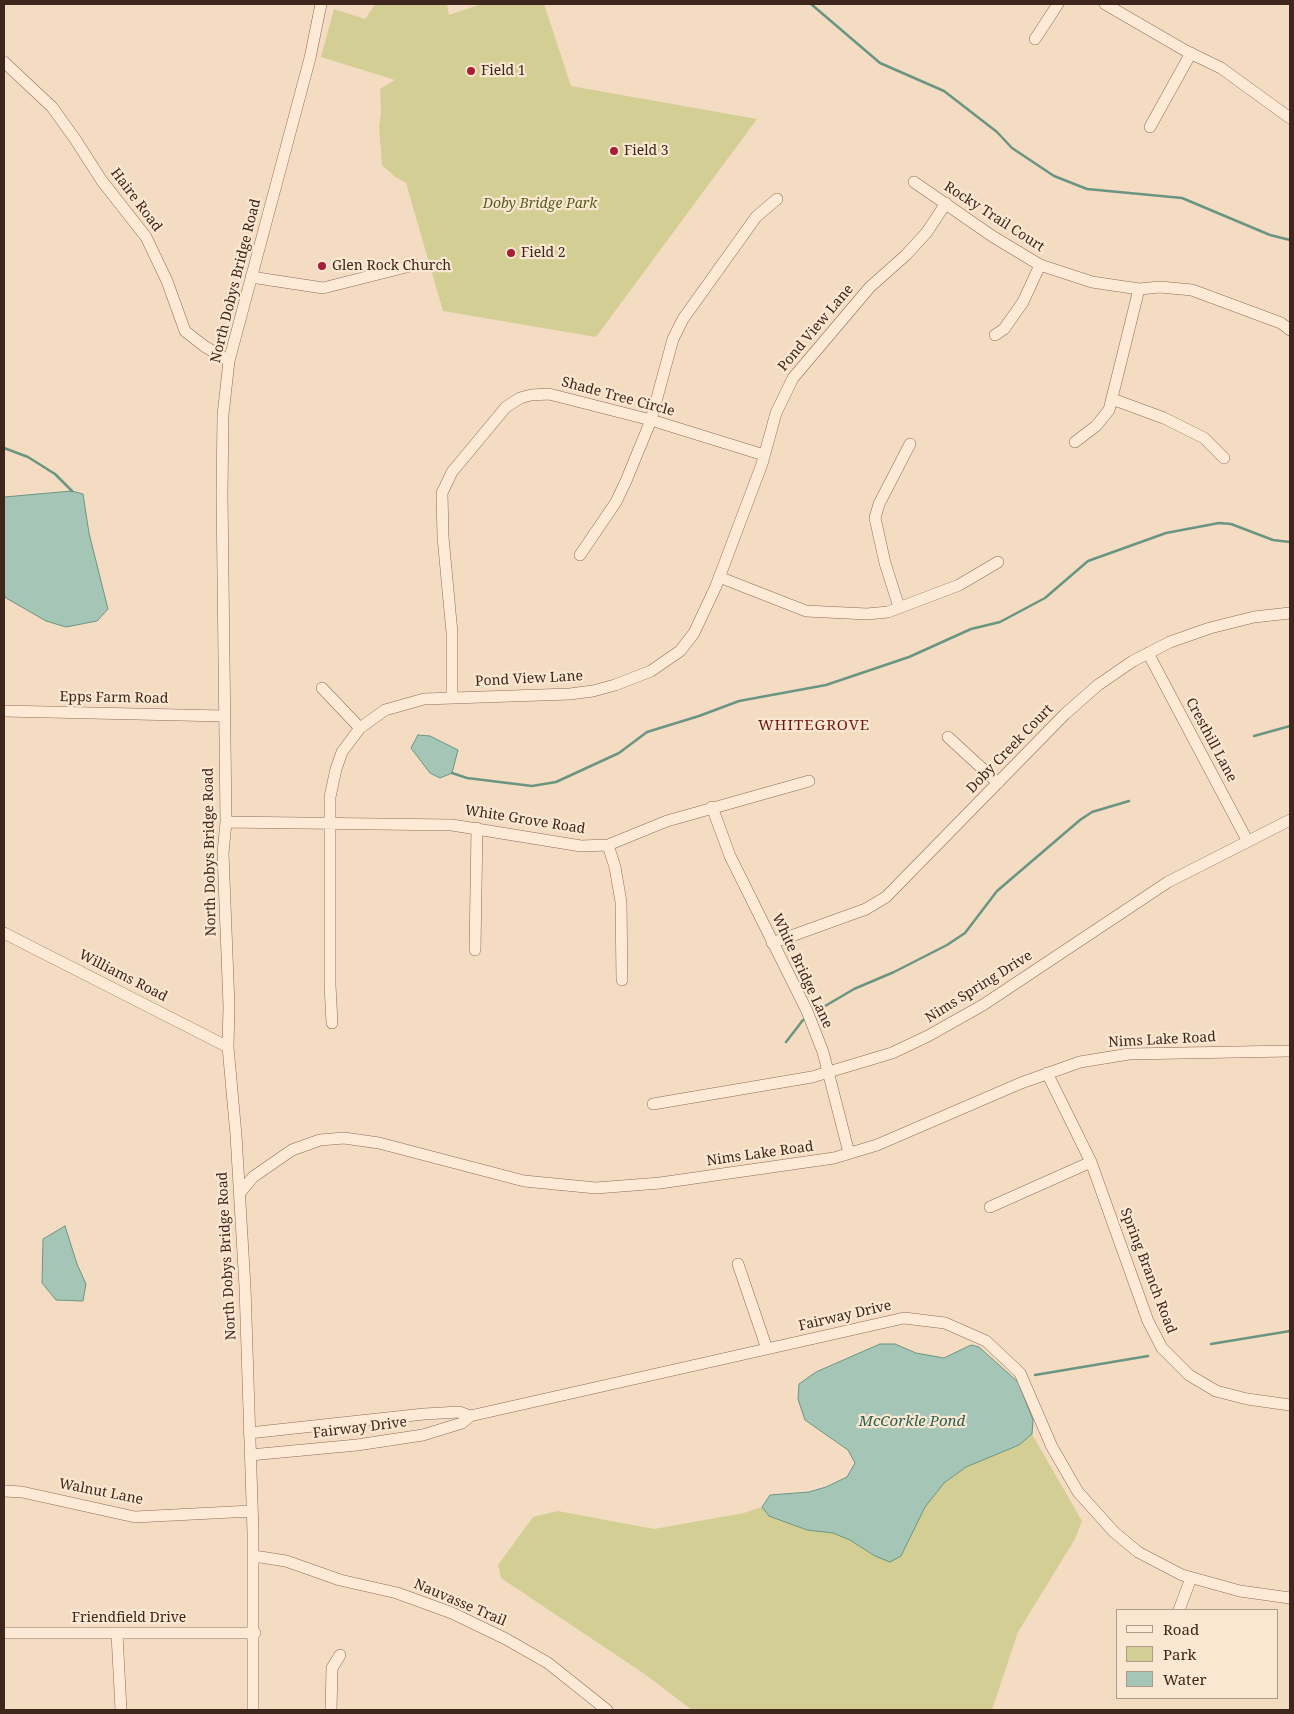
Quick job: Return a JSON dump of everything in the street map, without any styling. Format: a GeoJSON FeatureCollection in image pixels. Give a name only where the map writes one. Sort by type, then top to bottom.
{"type":"FeatureCollection","features":[{"type":"Feature","properties":{"kind":"street","name":"North Dobys Bridge Road"},"geometry":{"type":"LineString","coordinates":[[253,1710],[254,1556],[244,1287],[228,1047],[229,1006],[223,853],[226,822],[223,416],[229,361],[310,58],[321,4]]}},
{"type":"Feature","properties":{"kind":"street"},"geometry":{"type":"LineString","coordinates":[[1035,39],[1058,4]]}},
{"type":"Feature","properties":{"kind":"street"},"geometry":{"type":"LineString","coordinates":[[1105,4],[1221,68],[1290,118]]}},
{"type":"Feature","properties":{"kind":"street"},"geometry":{"type":"LineString","coordinates":[[1150,127],[1191,53]]}},
{"type":"Feature","properties":{"kind":"street","name":"Haire Road"},"geometry":{"type":"LineString","coordinates":[[4,62],[52,107],[76,139],[102,181],[146,237],[167,281],[185,331],[204,346],[229,361]]}},
{"type":"Feature","properties":{"kind":"street","name":"Rocky Trail Court"},"geometry":{"type":"LineString","coordinates":[[914,182],[1040,265],[1092,282],[1139,290],[1160,287],[1192,290],[1281,323],[1290,330]]}},
{"type":"Feature","properties":{"kind":"street"},"geometry":{"type":"LineString","coordinates":[[580,555],[616,502],[651,420],[673,340],[683,319],[756,217],[777,199]]}},
{"type":"Feature","properties":{"kind":"street","name":"Pond View Lane"},"geometry":{"type":"LineString","coordinates":[[332,1022],[328,823],[330,797],[342,752],[360,728],[385,710],[398,705],[424,699],[452,697],[585,692],[615,685],[651,671],[680,651],[694,633],[719,576],[764,455],[776,413],[792,378],[870,287],[916,244],[946,203]]}},
{"type":"Feature","properties":{"kind":"street"},"geometry":{"type":"LineString","coordinates":[[251,277],[323,288],[414,265]]}},
{"type":"Feature","properties":{"kind":"street"},"geometry":{"type":"LineString","coordinates":[[994,334],[1004,329],[1023,302],[1040,265]]}},
{"type":"Feature","properties":{"kind":"street"},"geometry":{"type":"LineString","coordinates":[[1075,442],[1096,426],[1109,410],[1139,290]]}},
{"type":"Feature","properties":{"kind":"street","name":"Shade Tree Circle"},"geometry":{"type":"LineString","coordinates":[[452,697],[452,632],[441,500],[444,485],[452,472],[506,406],[531,394],[549,394],[651,420],[764,455]]}},
{"type":"Feature","properties":{"kind":"street"},"geometry":{"type":"LineString","coordinates":[[1112,400],[1164,418],[1204,438],[1224,458]]}},
{"type":"Feature","properties":{"kind":"street"},"geometry":{"type":"LineString","coordinates":[[899,607],[884,562],[875,518],[910,444]]}},
{"type":"Feature","properties":{"kind":"street"},"geometry":{"type":"LineString","coordinates":[[719,576],[806,611],[867,614],[888,612],[959,585],[998,562]]}},
{"type":"Feature","properties":{"kind":"street","name":"Doby Creek Court"},"geometry":{"type":"LineString","coordinates":[[772,943],[866,909],[886,897],[1065,714],[1098,685],[1148,653],[1170,642],[1210,628],[1254,617],[1290,613]]}},
{"type":"Feature","properties":{"kind":"street","name":"Cresthill Lane"},"geometry":{"type":"LineString","coordinates":[[1148,653],[1247,840]]}},
{"type":"Feature","properties":{"kind":"street"},"geometry":{"type":"LineString","coordinates":[[322,688],[360,728]]}},
{"type":"Feature","properties":{"kind":"street","name":"Epps Farm Road"},"geometry":{"type":"LineString","coordinates":[[4,711],[224,716]]}},
{"type":"Feature","properties":{"kind":"street"},"geometry":{"type":"LineString","coordinates":[[948,737],[998,783]]}},
{"type":"Feature","properties":{"kind":"street","name":"White Grove Road"},"geometry":{"type":"LineString","coordinates":[[226,822],[452,825],[581,846],[608,845],[667,821],[809,781]]}},
{"type":"Feature","properties":{"kind":"street","name":"White Bridge Lane"},"geometry":{"type":"LineString","coordinates":[[712,807],[730,856],[807,1011],[823,1052],[850,1153]]}},
{"type":"Feature","properties":{"kind":"street","name":"Nims Spring Drive"},"geometry":{"type":"LineString","coordinates":[[653,1104],[781,1083],[848,1068],[892,1053],[928,1036],[983,1005],[1168,882],[1247,840],[1290,820]]}},
{"type":"Feature","properties":{"kind":"street"},"geometry":{"type":"LineString","coordinates":[[475,950],[477,828]]}},
{"type":"Feature","properties":{"kind":"street"},"geometry":{"type":"LineString","coordinates":[[608,845],[615,867],[621,902],[622,980]]}},
{"type":"Feature","properties":{"kind":"street","name":"Williams Road"},"geometry":{"type":"LineString","coordinates":[[4,933],[228,1047]]}},
{"type":"Feature","properties":{"kind":"street","name":"Nims Lake Road"},"geometry":{"type":"LineString","coordinates":[[239,1194],[253,1177],[292,1150],[320,1140],[344,1138],[379,1143],[524,1180],[596,1188],[660,1183],[834,1158],[898,1136],[1047,1072],[1080,1062],[1129,1054],[1290,1051]]}},
{"type":"Feature","properties":{"kind":"street","name":"Spring Branch Road"},"geometry":{"type":"LineString","coordinates":[[1047,1072],[1091,1162],[1148,1321],[1162,1348],[1189,1376],[1216,1390],[1247,1399],[1290,1405]]}},
{"type":"Feature","properties":{"kind":"street"},"geometry":{"type":"LineString","coordinates":[[990,1207],[1091,1162]]}},
{"type":"Feature","properties":{"kind":"street"},"geometry":{"type":"LineString","coordinates":[[738,1264],[767,1349]]}},
{"type":"Feature","properties":{"kind":"street","name":"Fairway Drive"},"geometry":{"type":"LineString","coordinates":[[250,1455],[357,1445],[423,1436],[462,1423],[470,1416],[904,1318],[945,1323],[986,1341],[1020,1373],[1052,1447],[1078,1492],[1094,1513],[1138,1552],[1164,1567],[1191,1578],[1240,1591],[1290,1598]]}},
{"type":"Feature","properties":{"kind":"street","name":"Fairway Drive"},"geometry":{"type":"LineString","coordinates":[[249,1433],[424,1414],[459,1412],[470,1416]]}},
{"type":"Feature","properties":{"kind":"street","name":"Walnut Lane"},"geometry":{"type":"LineString","coordinates":[[4,1491],[22,1492],[135,1517],[252,1511]]}},
{"type":"Feature","properties":{"kind":"street","name":"Nauvasse Trail"},"geometry":{"type":"LineString","coordinates":[[254,1556],[286,1561],[340,1580],[397,1593],[452,1613],[506,1639],[548,1663],[607,1710]]}},
{"type":"Feature","properties":{"kind":"street"},"geometry":{"type":"LineString","coordinates":[[1179,1609],[1191,1578]]}},
{"type":"Feature","properties":{"kind":"street","name":"Friendfield Drive"},"geometry":{"type":"LineString","coordinates":[[4,1633],[255,1632]]}},
{"type":"Feature","properties":{"kind":"street"},"geometry":{"type":"LineString","coordinates":[[117,1634],[120,1710]]}},
{"type":"Feature","properties":{"kind":"street"},"geometry":{"type":"LineString","coordinates":[[331,1710],[332,1668],[340,1655]]}},
{"type":"Feature","properties":{"kind":"green space","name":"Doby Bridge Park"},"geometry":{"type":"Polygon","coordinates":[[[375,4],[447,4],[449,15],[481,4],[544,4],[571,86],[757,119],[596,337],[443,311],[406,183],[394,176],[382,165],[379,126],[381,113],[380,89],[395,80],[321,57],[334,9],[365,19],[375,4]]]}},
{"type":"Feature","properties":{"kind":"green space"},"geometry":{"type":"Polygon","coordinates":[[[1032,1434],[1082,1521],[1075,1539],[1018,1632],[992,1710],[692,1710],[643,1673],[501,1578],[498,1565],[533,1517],[558,1511],[654,1529],[744,1513],[762,1507],[769,1516],[807,1530],[832,1533],[850,1540],[875,1556],[901,1556],[925,1507],[944,1483],[966,1467],[1019,1445],[1032,1434]]]}},
{"type":"Feature","properties":{"kind":"water"},"geometry":{"type":"Polygon","coordinates":[[[72,491],[83,494],[89,533],[108,609],[97,621],[66,627],[46,621],[6,598],[4,594],[4,497],[72,491]]]}},
{"type":"Feature","properties":{"kind":"water"},"geometry":{"type":"Polygon","coordinates":[[[418,735],[430,736],[458,750],[452,773],[440,778],[430,773],[411,748],[418,735]]]}},
{"type":"Feature","properties":{"kind":"water"},"geometry":{"type":"Polygon","coordinates":[[[65,1226],[77,1264],[86,1284],[83,1301],[56,1300],[42,1283],[43,1239],[65,1226]]]}},
{"type":"Feature","properties":{"kind":"water","name":"McCorkle Pond"},"geometry":{"type":"Polygon","coordinates":[[[880,1344],[895,1344],[916,1353],[944,1358],[971,1345],[979,1347],[1018,1382],[1033,1420],[1032,1434],[1019,1445],[966,1467],[944,1483],[925,1507],[901,1556],[890,1562],[833,1533],[807,1530],[769,1516],[762,1507],[770,1495],[809,1492],[826,1487],[847,1477],[855,1463],[848,1450],[805,1420],[798,1399],[799,1384],[816,1372],[880,1344]]]}},
{"type":"Feature","properties":{"kind":"waterway"},"geometry":{"type":"LineString","coordinates":[[811,4],[880,63],[944,91],[997,132],[1012,148],[1054,176],[1087,189],[1182,198],[1270,235],[1290,240]]}},
{"type":"Feature","properties":{"kind":"waterway"},"geometry":{"type":"LineString","coordinates":[[4,448],[28,457],[55,474],[72,491]]}},
{"type":"Feature","properties":{"kind":"waterway"},"geometry":{"type":"LineString","coordinates":[[452,773],[467,778],[532,786],[556,782],[619,753],[647,732],[739,701],[826,685],[909,657],[971,629],[1000,622],[1045,598],[1088,561],[1166,533],[1219,523],[1231,524],[1273,540],[1290,542]]}},
{"type":"Feature","properties":{"kind":"waterway"},"geometry":{"type":"LineString","coordinates":[[1254,736],[1290,726]]}},
{"type":"Feature","properties":{"kind":"waterway"},"geometry":{"type":"LineString","coordinates":[[820,1009],[854,989],[894,972],[947,945],[965,933],[997,891],[1080,820],[1092,812],[1129,801]]}},
{"type":"Feature","properties":{"kind":"waterway"},"geometry":{"type":"LineString","coordinates":[[786,1042],[803,1020]]}},
{"type":"Feature","properties":{"kind":"waterway"},"geometry":{"type":"LineString","coordinates":[[1211,1344],[1290,1331]]}},
{"type":"Feature","properties":{"kind":"waterway"},"geometry":{"type":"LineString","coordinates":[[1035,1375],[1148,1356]]}},
{"type":"Feature","properties":{"kind":"place","name":"Field 1"},"geometry":{"type":"Point","coordinates":[471,71]}},
{"type":"Feature","properties":{"kind":"place","name":"Field 3"},"geometry":{"type":"Point","coordinates":[614,151]}},
{"type":"Feature","properties":{"kind":"place","name":"Field 2"},"geometry":{"type":"Point","coordinates":[511,253]}},
{"type":"Feature","properties":{"kind":"place","name":"Glen Rock Church"},"geometry":{"type":"Point","coordinates":[322,266]}},
{"type":"Feature","properties":{"kind":"district","name":"WHITEGROVE"},"geometry":{"type":"Point","coordinates":[814,726]}}]}
